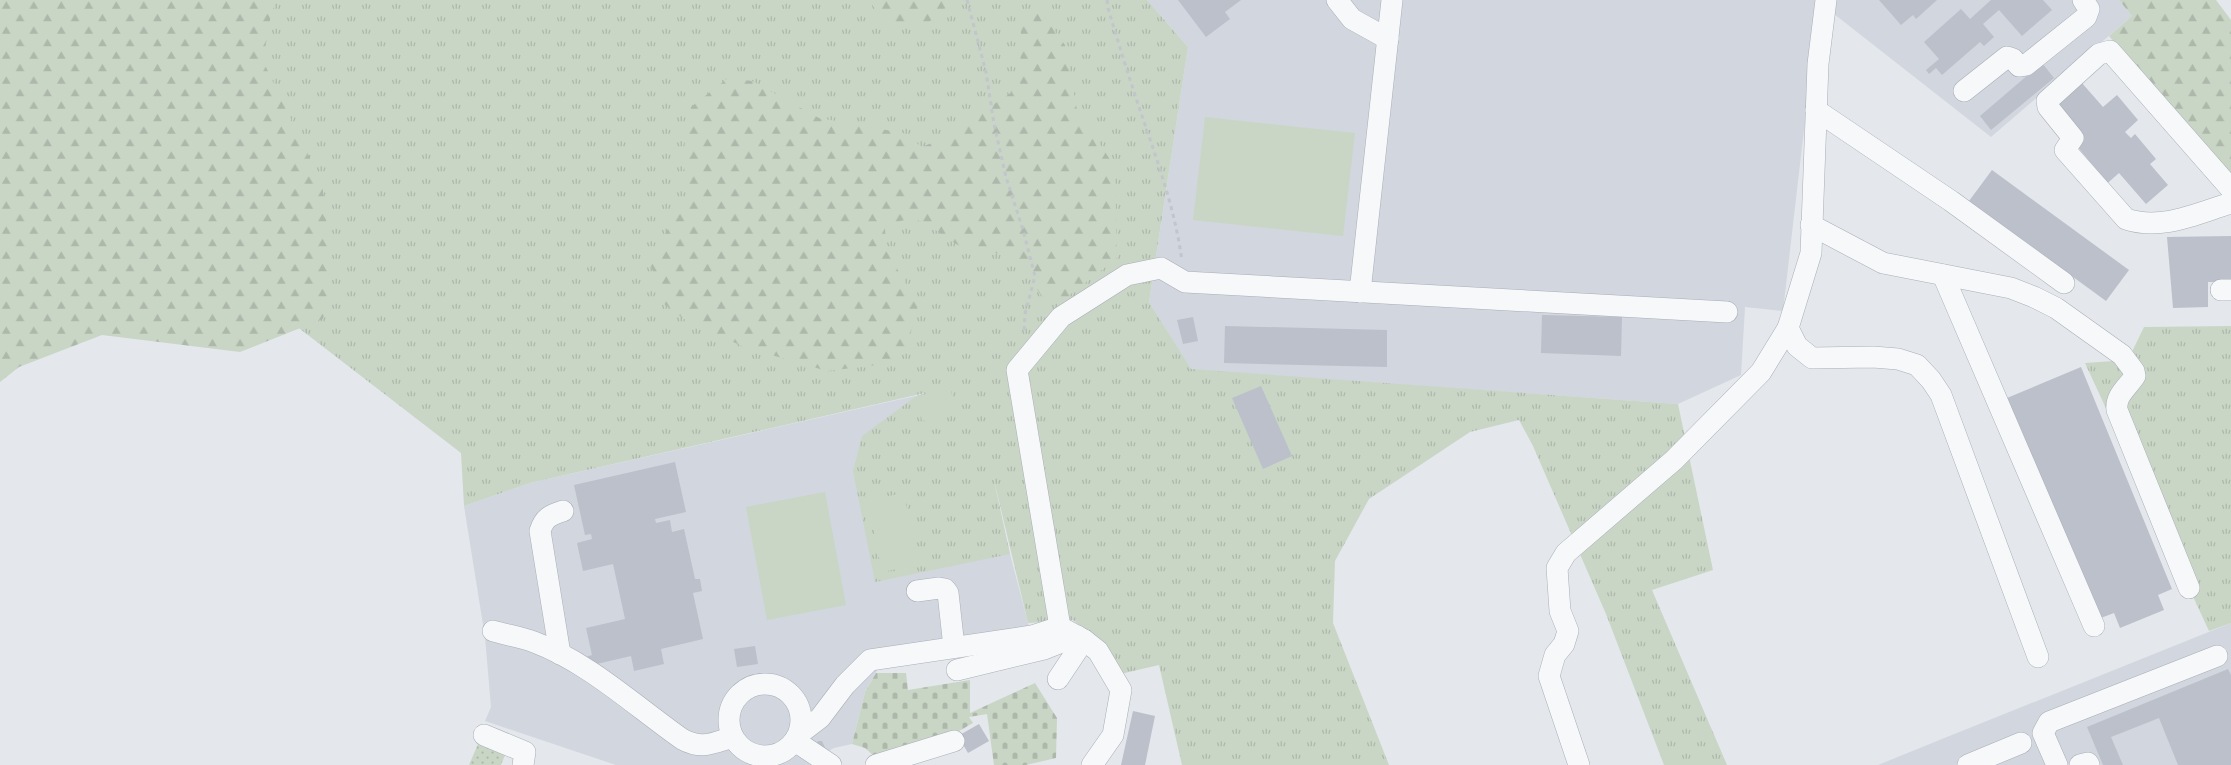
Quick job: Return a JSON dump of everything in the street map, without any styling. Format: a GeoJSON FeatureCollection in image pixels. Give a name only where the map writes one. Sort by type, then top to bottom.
{"type":"FeatureCollection","features":[{"type":"Feature","properties":{"kind":"lane"},"geometry":{"type":"LineString","coordinates":[[1337,0],[1352,19],[1388,39]]}},
{"type":"Feature","properties":{"kind":"lane"},"geometry":{"type":"LineString","coordinates":[[1360,292],[1392,0]]}},
{"type":"Feature","properties":{"kind":"lane"},"geometry":{"type":"LineString","coordinates":[[1579,765],[1549,676],[1555,655],[1564,644],[1568,631],[1560,611],[1557,568],[1566,553],[1674,460],[1761,372],[1788,328],[1811,253],[1818,64],[1826,0]]}},
{"type":"Feature","properties":{"kind":"lane"},"geometry":{"type":"LineString","coordinates":[[1964,91],[2007,57],[2010,57],[2019,66],[2026,65],[2086,18],[2089,9],[2083,0]]}},
{"type":"Feature","properties":{"kind":"lane"},"geometry":{"type":"LineString","coordinates":[[2110,51],[2231,202],[2200,214],[2163,222],[2126,219],[2065,150],[2073,138],[2048,108],[2047,101],[2099,54],[2110,51]]}},
{"type":"Feature","properties":{"kind":"lane"},"geometry":{"type":"LineString","coordinates":[[1816,110],[1951,201],[2064,283]]}},
{"type":"Feature","properties":{"kind":"lane"},"geometry":{"type":"LineString","coordinates":[[1811,225],[1883,263],[2011,288],[2034,297],[2056,308],[2122,355],[2134,371],[2135,376],[2116,402],[2116,410],[2188,588]]}},
{"type":"Feature","properties":{"kind":"lane"},"geometry":{"type":"LineString","coordinates":[[1058,679],[1074,635],[1017,370],[1061,317],[1127,275],[1161,268],[1185,282],[1727,312]]}},
{"type":"Feature","properties":{"kind":"lane"},"geometry":{"type":"LineString","coordinates":[[1943,275],[2094,626]]}},
{"type":"Feature","properties":{"kind":"lane"},"geometry":{"type":"LineString","coordinates":[[1788,328],[1797,346],[1812,358],[1873,357],[1898,360],[1917,365],[1931,380],[1941,395],[2038,657]]}},
{"type":"Feature","properties":{"kind":"lane"},"geometry":{"type":"LineString","coordinates":[[560,654],[540,531],[543,523],[549,516],[563,511]]}},
{"type":"Feature","properties":{"kind":"lane"},"geometry":{"type":"LineString","coordinates":[[917,591],[939,588],[945,589],[948,593],[954,647]]}},
{"type":"Feature","properties":{"kind":"lane"},"geometry":{"type":"LineString","coordinates":[[493,631],[534,642],[560,654],[693,746],[733,737]]}},
{"type":"Feature","properties":{"kind":"lane"},"geometry":{"type":"LineString","coordinates":[[957,670],[1044,649],[1074,635]]}},
{"type":"Feature","properties":{"kind":"lane"},"geometry":{"type":"LineString","coordinates":[[797,738],[802,718],[801,710],[789,692],[779,686],[768,683],[757,684],[747,688],[738,695],[732,705],[729,716],[729,727],[733,737],[743,748],[756,755],[770,756],[778,759],[797,738],[820,718],[845,686],[870,660],[1032,636],[1074,635],[1098,651],[1120,690],[1113,735],[1092,765]]}},
{"type":"Feature","properties":{"kind":"lane"},"geometry":{"type":"LineString","coordinates":[[2057,765],[2043,733],[2049,722],[2217,656]]}},
{"type":"Feature","properties":{"kind":"lane"},"geometry":{"type":"LineString","coordinates":[[801,710],[845,686]]}},
{"type":"Feature","properties":{"kind":"lane"},"geometry":{"type":"LineString","coordinates":[[484,735],[526,752],[523,765]]}},
{"type":"Feature","properties":{"kind":"lane"},"geometry":{"type":"LineString","coordinates":[[797,738],[831,765]]}},
{"type":"Feature","properties":{"kind":"lane"},"geometry":{"type":"LineString","coordinates":[[876,765],[954,741]]}},
{"type":"Feature","properties":{"kind":"lane"},"geometry":{"type":"LineString","coordinates":[[1968,765],[2021,743]]}},
{"type":"Feature","properties":{"kind":"lane"},"geometry":{"type":"LineString","coordinates":[[2080,765],[2088,763],[2090,765]]}},
{"type":"Feature","properties":{"kind":"path"},"geometry":{"type":"LineString","coordinates":[[967,0],[986,72],[994,124],[1006,177],[1035,276],[1025,314],[1024,338]]}},
{"type":"Feature","properties":{"kind":"path"},"geometry":{"type":"LineString","coordinates":[[1107,0],[1165,186],[1178,234],[1185,282]]}},
{"type":"Feature","properties":{"kind":"shaded area"},"geometry":{"type":"Polygon","coordinates":[[[1147,0],[1819,0],[1783,311],[1745,307],[1741,375],[1678,404],[1191,370],[1149,302],[1188,47],[1147,0]]]}},
{"type":"Feature","properties":{"kind":"shaded area"},"geometry":{"type":"Polygon","coordinates":[[[1835,0],[2119,0],[2132,16],[1991,137],[1834,14],[1835,0]]]}},
{"type":"Feature","properties":{"kind":"shaded area"},"geometry":{"type":"Polygon","coordinates":[[[955,387],[975,404],[1010,554],[1034,646],[879,667],[865,692],[852,744],[834,748],[821,755],[811,765],[616,765],[485,721],[491,707],[485,637],[464,506],[530,483],[955,387]]]}},
{"type":"Feature","properties":{"kind":"shaded area"},"geometry":{"type":"Polygon","coordinates":[[[2231,623],[2231,765],[1878,765],[1942,739],[2231,623]]]}},
{"type":"Feature","properties":{"kind":"green space"},"geometry":{"type":"Polygon","coordinates":[[[0,0],[1147,0],[1188,47],[1149,302],[1191,369],[1678,404],[1713,570],[1652,590],[1727,765],[1664,765],[1606,614],[1533,446],[1519,420],[1470,432],[1369,499],[1335,561],[1333,623],[1389,765],[1182,765],[1159,665],[1116,675],[1101,643],[1073,620],[1028,623],[993,476],[1010,554],[875,582],[853,471],[862,436],[915,397],[925,393],[530,483],[464,506],[461,453],[0,98],[0,0]]]}},
{"type":"Feature","properties":{"kind":"green space"},"geometry":{"type":"Polygon","coordinates":[[[0,0],[277,0],[271,14],[263,61],[322,183],[333,276],[323,319],[240,352],[102,335],[19,367],[0,382],[0,0]]]}},
{"type":"Feature","properties":{"kind":"green space"},"geometry":{"type":"Polygon","coordinates":[[[869,0],[955,0],[929,22],[885,24],[869,0]]]}},
{"type":"Feature","properties":{"kind":"green space"},"geometry":{"type":"Polygon","coordinates":[[[2119,0],[2216,0],[2231,20],[2231,177],[2109,36],[2132,16],[2119,0]]]}},
{"type":"Feature","properties":{"kind":"green space"},"geometry":{"type":"Polygon","coordinates":[[[1038,8],[1065,45],[1077,110],[1115,167],[1117,258],[1063,300],[1041,296],[1027,272],[1009,257],[963,247],[919,221],[910,219],[899,221],[885,227],[886,249],[918,306],[907,347],[893,363],[827,371],[744,347],[684,319],[664,304],[649,260],[687,198],[683,154],[691,107],[728,78],[752,81],[819,118],[903,133],[922,147],[943,138],[1020,87],[1021,21],[1038,8]]]}},
{"type":"Feature","properties":{"kind":"green space"},"geometry":{"type":"Polygon","coordinates":[[[1205,117],[1355,133],[1343,236],[1193,220],[1205,117]]]}},
{"type":"Feature","properties":{"kind":"green space"},"geometry":{"type":"Polygon","coordinates":[[[2231,326],[2231,623],[2209,631],[2085,363],[2128,360],[2144,327],[2231,326]]]}},
{"type":"Feature","properties":{"kind":"green space"},"geometry":{"type":"Polygon","coordinates":[[[951,389],[955,415],[922,421],[917,396],[951,389]]]}},
{"type":"Feature","properties":{"kind":"green space"},"geometry":{"type":"Polygon","coordinates":[[[825,492],[846,605],[767,620],[746,507],[825,492]]]}},
{"type":"Feature","properties":{"kind":"green space"},"geometry":{"type":"Polygon","coordinates":[[[904,493],[918,565],[882,572],[868,500],[904,493]]]}},
{"type":"Feature","properties":{"kind":"green space"},"geometry":{"type":"Polygon","coordinates":[[[876,673],[906,673],[908,690],[970,680],[970,713],[1035,683],[1057,718],[1056,758],[1026,765],[994,765],[987,714],[969,717],[973,723],[940,742],[875,757],[865,748],[852,744],[865,692],[876,673]]]}},
{"type":"Feature","properties":{"kind":"green space"},"geometry":{"type":"Polygon","coordinates":[[[478,744],[505,755],[501,765],[469,765],[478,744]]]}},
{"type":"Feature","properties":{"kind":"building"},"geometry":{"type":"Polygon","coordinates":[[[1178,0],[1241,0],[1225,12],[1230,19],[1206,37],[1178,0]]]}},
{"type":"Feature","properties":{"kind":"building"},"geometry":{"type":"Polygon","coordinates":[[[1879,0],[1937,0],[1916,19],[1913,15],[1901,25],[1879,0]]]}},
{"type":"Feature","properties":{"kind":"building"},"geometry":{"type":"Polygon","coordinates":[[[1991,0],[2043,0],[2052,10],[2022,36],[1999,10],[1983,24],[1994,37],[1984,46],[1980,42],[1942,75],[1936,68],[1929,74],[1926,70],[1939,59],[1924,42],[1961,9],[1970,19],[1991,0]]]}},
{"type":"Feature","properties":{"kind":"building"},"geometry":{"type":"Polygon","coordinates":[[[2042,63],[2054,78],[1991,130],[1980,116],[2042,63]]]}},
{"type":"Feature","properties":{"kind":"building"},"geometry":{"type":"Polygon","coordinates":[[[2081,82],[2103,107],[2117,95],[2138,120],[2125,132],[2131,138],[2135,134],[2156,159],[2150,164],[2168,185],[2146,204],[2119,173],[2102,188],[2090,174],[2096,169],[2076,145],[2051,102],[2081,82]]]}},
{"type":"Feature","properties":{"kind":"building"},"geometry":{"type":"Polygon","coordinates":[[[1992,170],[2129,270],[2106,301],[1969,201],[1992,170]]]}},
{"type":"Feature","properties":{"kind":"building"},"geometry":{"type":"Polygon","coordinates":[[[2231,236],[2231,282],[2208,282],[2208,307],[2173,308],[2167,237],[2231,236]]]}},
{"type":"Feature","properties":{"kind":"building"},"geometry":{"type":"Polygon","coordinates":[[[1542,315],[1622,317],[1621,356],[1541,353],[1542,315]]]}},
{"type":"Feature","properties":{"kind":"building"},"geometry":{"type":"Polygon","coordinates":[[[1193,317],[1198,341],[1183,344],[1177,320],[1193,317]]]}},
{"type":"Feature","properties":{"kind":"building"},"geometry":{"type":"Polygon","coordinates":[[[1225,326],[1387,330],[1387,367],[1224,363],[1225,326]]]}},
{"type":"Feature","properties":{"kind":"building"},"geometry":{"type":"Polygon","coordinates":[[[2081,367],[2172,589],[2158,595],[2164,610],[2120,628],[2114,613],[2098,619],[2007,398],[2081,367]]]}},
{"type":"Feature","properties":{"kind":"building"},"geometry":{"type":"Polygon","coordinates":[[[1261,386],[1292,456],[1263,469],[1232,398],[1261,386]]]}},
{"type":"Feature","properties":{"kind":"building"},"geometry":{"type":"Polygon","coordinates":[[[675,462],[686,512],[655,519],[656,523],[670,520],[672,532],[684,529],[695,579],[700,579],[702,591],[693,593],[703,639],[661,649],[664,664],[634,671],[631,656],[588,666],[586,657],[592,655],[586,628],[625,619],[613,564],[583,571],[577,543],[592,539],[591,534],[585,535],[574,485],[675,462]]]}},
{"type":"Feature","properties":{"kind":"building"},"geometry":{"type":"Polygon","coordinates":[[[755,646],[758,664],[737,667],[734,649],[755,646]]]}},
{"type":"Feature","properties":{"kind":"building"},"geometry":{"type":"Polygon","coordinates":[[[2228,669],[2231,675],[2231,765],[2178,765],[2159,718],[2111,737],[2123,765],[2103,765],[2087,727],[2228,669]]]}},
{"type":"Feature","properties":{"kind":"building"},"geometry":{"type":"Polygon","coordinates":[[[1133,711],[1155,716],[1145,765],[1121,765],[1133,711]]]}},
{"type":"Feature","properties":{"kind":"building"},"geometry":{"type":"Polygon","coordinates":[[[979,724],[989,741],[968,753],[958,736],[979,724]]]}},
{"type":"Feature","properties":{"kind":"building"},"geometry":{"type":"Polygon","coordinates":[[[818,741],[822,741],[827,752],[813,750],[818,741]]]}}]}
